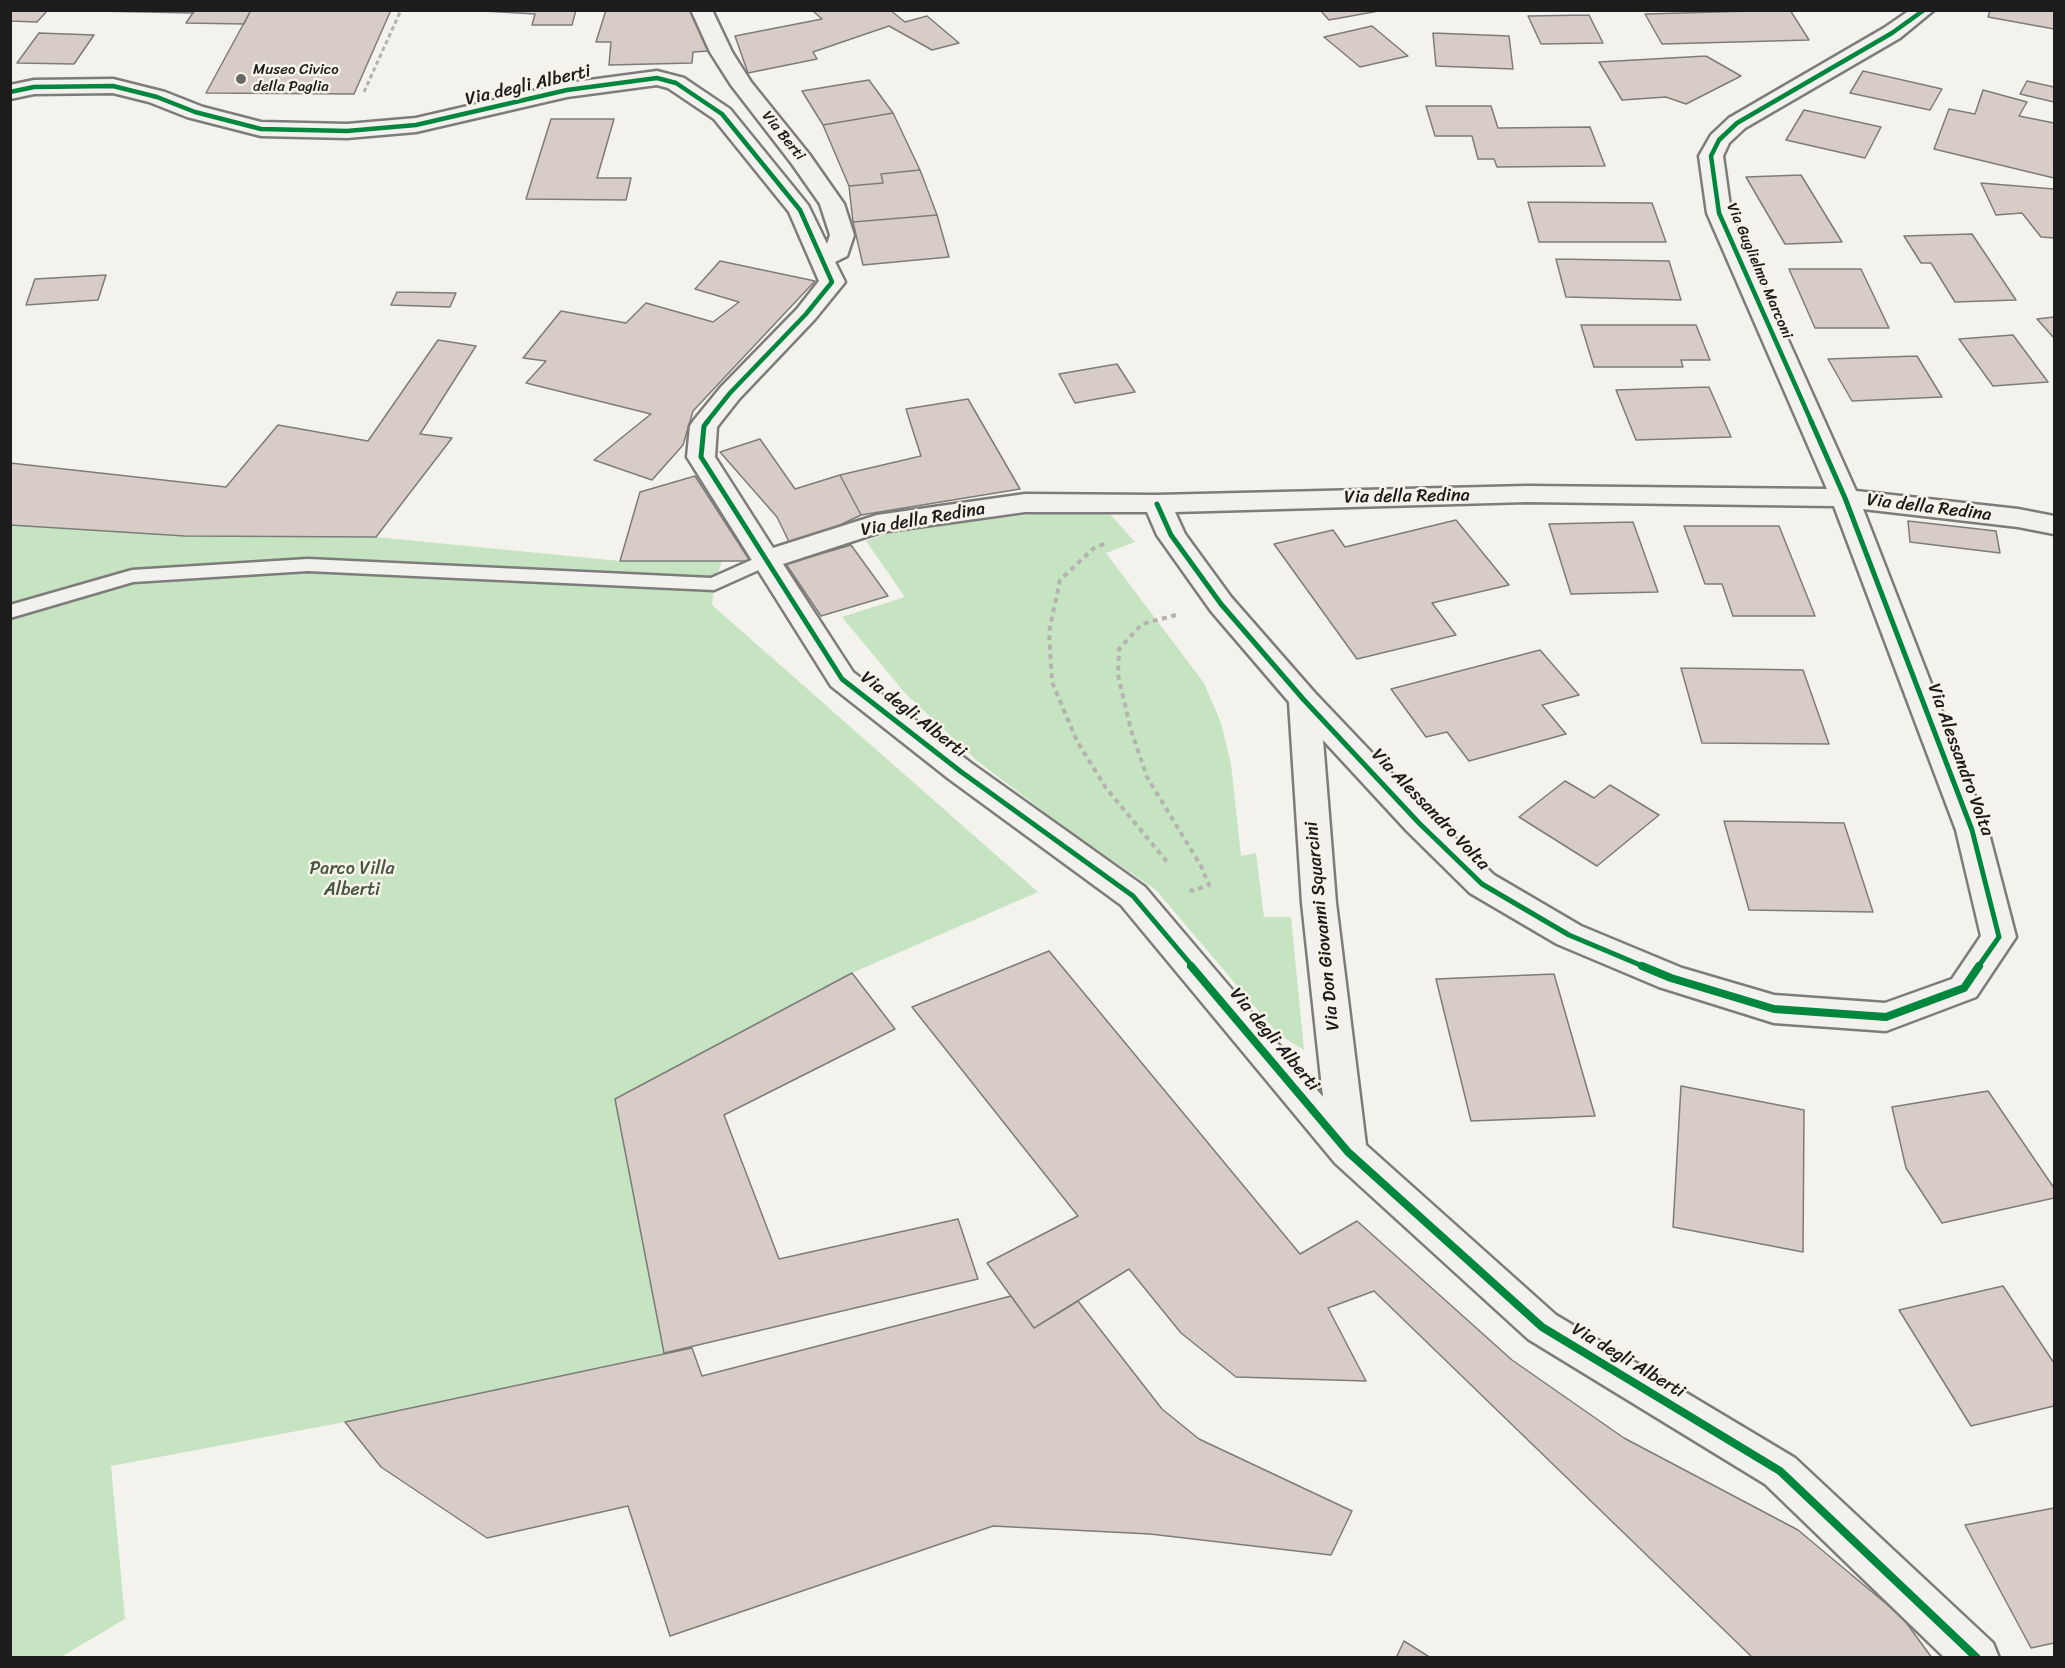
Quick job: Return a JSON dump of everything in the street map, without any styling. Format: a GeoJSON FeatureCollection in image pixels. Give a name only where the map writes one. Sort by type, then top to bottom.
{"type":"FeatureCollection","features":[{"type":"Feature","properties":{"kind":"street","name":"Via Berti"},"geometry":{"type":"LineString","coordinates":[[701,10],[721,52],[742,85],[801,159],[832,204],[842,235],[838,251],[822,259]]}},
{"type":"Feature","properties":{"kind":"street","name":"Via Guglielmo Marconi"},"geometry":{"type":"LineString","coordinates":[[1845,498],[1719,213],[1711,156],[1719,140],[1737,123],[1892,33],[1924,10]]}},
{"type":"Feature","properties":{"kind":"street","name":"Via degli Alberti"},"geometry":{"type":"LineString","coordinates":[[10,92],[34,87],[113,86],[157,97],[195,112],[261,129],[346,131],[416,125],[567,90],[657,78],[676,83],[722,114],[800,210],[832,282],[806,314],[730,393],[704,426],[701,457],[842,679],[960,771],[1133,896],[1348,1152],[1542,1327],[1780,1471],[1977,1658]]}},
{"type":"Feature","properties":{"kind":"street","name":"Via della Redina"},"geometry":{"type":"LineString","coordinates":[[765,560],[877,524],[1025,503],[1157,504],[1527,494],[1845,498],[2018,518],[2055,525]]}},
{"type":"Feature","properties":{"kind":"street","name":"Via Alessandro Volta"},"geometry":{"type":"LineString","coordinates":[[1157,504],[1171,535],[1221,604],[1304,700],[1419,823],[1482,884],[1569,935],[1671,978],[1774,1009],[1886,1017],[1964,988],[1999,937],[1972,830],[1845,498]]}},
{"type":"Feature","properties":{"kind":"street","name":"Via Don Giovanni Squarcini"},"geometry":{"type":"LineString","coordinates":[[1304,700],[1319,903],[1348,1152]]}},
{"type":"Feature","properties":{"kind":"lane"},"geometry":{"type":"LineString","coordinates":[[10,612],[132,576],[308,565],[714,584],[765,560]]}},
{"type":"Feature","properties":{"kind":"path"},"geometry":{"type":"LineString","coordinates":[[346,131],[400,10]]}},
{"type":"Feature","properties":{"kind":"path"},"geometry":{"type":"LineString","coordinates":[[1106,543],[1095,547],[1060,580],[1049,632],[1052,682],[1077,741],[1106,788],[1172,868]]}},
{"type":"Feature","properties":{"kind":"path"},"geometry":{"type":"LineString","coordinates":[[1185,884],[1192,891],[1209,885],[1201,866],[1147,777],[1131,730],[1118,675],[1119,649],[1142,624],[1221,604]]}},
{"type":"Feature","properties":{"kind":"green space"},"geometry":{"type":"Polygon","coordinates":[[[1049,512],[1109,513],[1135,542],[1106,553],[1204,683],[1221,723],[1231,764],[1241,856],[1256,853],[1264,917],[1291,917],[1304,1050],[1278,1034],[1156,890],[1068,830],[976,760],[904,692],[842,617],[905,597],[866,541],[891,532],[1049,512]]]}},
{"type":"Feature","properties":{"kind":"green space","name":"Parco Villa Alberti"},"geometry":{"type":"Polygon","coordinates":[[[10,525],[185,536],[376,537],[620,561],[722,561],[714,584],[712,605],[1038,892],[852,973],[615,1099],[664,1353],[345,1422],[111,1466],[125,1619],[59,1658],[10,1657],[10,525]]]}},
{"type":"Feature","properties":{"kind":"building"},"geometry":{"type":"Polygon","coordinates":[[[10,10],[48,10],[37,22],[10,21],[10,10]]]}},
{"type":"Feature","properties":{"kind":"building"},"geometry":{"type":"Polygon","coordinates":[[[48,10],[195,10],[193,13],[48,10]]]}},
{"type":"Feature","properties":{"kind":"building"},"geometry":{"type":"Polygon","coordinates":[[[195,10],[251,10],[244,24],[186,23],[195,10]]]}},
{"type":"Feature","properties":{"kind":"building"},"geometry":{"type":"Polygon","coordinates":[[[251,10],[391,10],[354,94],[206,93],[251,10]]]}},
{"type":"Feature","properties":{"kind":"building"},"geometry":{"type":"Polygon","coordinates":[[[466,10],[576,10],[572,25],[532,25],[535,14],[466,10]]]}},
{"type":"Feature","properties":{"kind":"building"},"geometry":{"type":"Polygon","coordinates":[[[606,10],[694,10],[709,51],[693,52],[692,63],[609,65],[611,42],[596,42],[606,10]]]}},
{"type":"Feature","properties":{"kind":"building"},"geometry":{"type":"Polygon","coordinates":[[[812,10],[890,10],[905,22],[927,16],[959,43],[932,50],[889,26],[813,52],[817,59],[748,73],[735,36],[822,19],[812,10]]]}},
{"type":"Feature","properties":{"kind":"building"},"geometry":{"type":"Polygon","coordinates":[[[1320,10],[1384,10],[1329,20],[1320,10]]]}},
{"type":"Feature","properties":{"kind":"building"},"geometry":{"type":"Polygon","coordinates":[[[1790,10],[1809,40],[1662,44],[1645,14],[1790,10]]]}},
{"type":"Feature","properties":{"kind":"building"},"geometry":{"type":"Polygon","coordinates":[[[1990,10],[2054,10],[2054,29],[1988,17],[1990,10]]]}},
{"type":"Feature","properties":{"kind":"building"},"geometry":{"type":"Polygon","coordinates":[[[1589,15],[1603,43],[1541,44],[1528,16],[1589,15]]]}},
{"type":"Feature","properties":{"kind":"building"},"geometry":{"type":"Polygon","coordinates":[[[1372,26],[1408,56],[1360,67],[1324,37],[1372,26]]]}},
{"type":"Feature","properties":{"kind":"building"},"geometry":{"type":"Polygon","coordinates":[[[39,33],[94,35],[74,64],[17,63],[39,33]]]}},
{"type":"Feature","properties":{"kind":"building"},"geometry":{"type":"Polygon","coordinates":[[[1433,33],[1509,36],[1513,69],[1436,66],[1433,33]]]}},
{"type":"Feature","properties":{"kind":"building"},"geometry":{"type":"Polygon","coordinates":[[[1706,56],[1741,76],[1686,104],[1666,97],[1622,100],[1599,62],[1706,56]]]}},
{"type":"Feature","properties":{"kind":"building"},"geometry":{"type":"Polygon","coordinates":[[[1863,71],[1942,89],[1930,110],[1850,93],[1863,71]]]}},
{"type":"Feature","properties":{"kind":"building"},"geometry":{"type":"Polygon","coordinates":[[[869,80],[893,113],[823,125],[802,91],[869,80]]]}},
{"type":"Feature","properties":{"kind":"building"},"geometry":{"type":"Polygon","coordinates":[[[2027,81],[2054,87],[2054,102],[2020,94],[2027,81]]]}},
{"type":"Feature","properties":{"kind":"building"},"geometry":{"type":"Polygon","coordinates":[[[1983,90],[2027,102],[2019,116],[2054,123],[2054,178],[1934,149],[1949,109],[1975,114],[1983,90]]]}},
{"type":"Feature","properties":{"kind":"building"},"geometry":{"type":"Polygon","coordinates":[[[1426,106],[1491,106],[1498,128],[1590,127],[1605,166],[1497,167],[1494,159],[1478,159],[1472,136],[1435,136],[1426,106]]]}},
{"type":"Feature","properties":{"kind":"building"},"geometry":{"type":"Polygon","coordinates":[[[1804,110],[1881,127],[1865,158],[1786,140],[1804,110]]]}},
{"type":"Feature","properties":{"kind":"building"},"geometry":{"type":"Polygon","coordinates":[[[893,113],[920,170],[881,174],[883,183],[849,186],[823,125],[893,113]]]}},
{"type":"Feature","properties":{"kind":"building"},"geometry":{"type":"Polygon","coordinates":[[[551,119],[614,119],[597,178],[631,178],[626,200],[526,199],[551,119]]]}},
{"type":"Feature","properties":{"kind":"building"},"geometry":{"type":"Polygon","coordinates":[[[920,170],[937,215],[853,222],[849,186],[883,183],[881,174],[920,170]]]}},
{"type":"Feature","properties":{"kind":"building"},"geometry":{"type":"Polygon","coordinates":[[[1801,175],[1842,242],[1785,244],[1746,177],[1801,175]]]}},
{"type":"Feature","properties":{"kind":"building"},"geometry":{"type":"Polygon","coordinates":[[[1981,183],[2054,189],[2054,238],[2041,237],[2022,213],[1996,215],[1981,183]]]}},
{"type":"Feature","properties":{"kind":"building"},"geometry":{"type":"Polygon","coordinates":[[[1528,202],[1652,203],[1666,242],[1539,242],[1528,202]]]}},
{"type":"Feature","properties":{"kind":"building"},"geometry":{"type":"Polygon","coordinates":[[[937,215],[949,257],[863,265],[853,222],[937,215]]]}},
{"type":"Feature","properties":{"kind":"building"},"geometry":{"type":"Polygon","coordinates":[[[1972,234],[2016,300],[1955,302],[1931,263],[1921,263],[1904,236],[1972,234]]]}},
{"type":"Feature","properties":{"kind":"building"},"geometry":{"type":"Polygon","coordinates":[[[1556,259],[1669,261],[1681,300],[1566,297],[1556,259]]]}},
{"type":"Feature","properties":{"kind":"building"},"geometry":{"type":"Polygon","coordinates":[[[720,261],[815,281],[693,411],[683,445],[652,480],[594,460],[651,414],[526,383],[546,361],[523,358],[561,311],[626,323],[646,303],[713,322],[739,302],[695,289],[720,261]]]}},
{"type":"Feature","properties":{"kind":"building"},"geometry":{"type":"Polygon","coordinates":[[[1789,269],[1861,269],[1889,328],[1815,328],[1789,269]]]}},
{"type":"Feature","properties":{"kind":"building"},"geometry":{"type":"Polygon","coordinates":[[[106,275],[98,300],[26,305],[35,279],[106,275]]]}},
{"type":"Feature","properties":{"kind":"building"},"geometry":{"type":"Polygon","coordinates":[[[397,292],[456,293],[450,307],[391,305],[397,292]]]}},
{"type":"Feature","properties":{"kind":"building"},"geometry":{"type":"Polygon","coordinates":[[[2054,317],[2054,338],[2037,319],[2054,317]]]}},
{"type":"Feature","properties":{"kind":"building"},"geometry":{"type":"Polygon","coordinates":[[[1581,325],[1696,325],[1710,360],[1681,360],[1683,367],[1594,367],[1581,325]]]}},
{"type":"Feature","properties":{"kind":"building"},"geometry":{"type":"Polygon","coordinates":[[[2013,335],[2048,382],[1993,386],[1959,339],[2013,335]]]}},
{"type":"Feature","properties":{"kind":"building"},"geometry":{"type":"Polygon","coordinates":[[[438,340],[476,346],[420,434],[452,438],[376,537],[185,536],[10,525],[10,463],[226,487],[278,425],[368,441],[438,340]]]}},
{"type":"Feature","properties":{"kind":"building"},"geometry":{"type":"Polygon","coordinates":[[[1917,356],[1942,397],[1852,401],[1828,359],[1917,356]]]}},
{"type":"Feature","properties":{"kind":"building"},"geometry":{"type":"Polygon","coordinates":[[[1117,364],[1135,392],[1075,403],[1059,374],[1117,364]]]}},
{"type":"Feature","properties":{"kind":"building"},"geometry":{"type":"Polygon","coordinates":[[[1709,387],[1731,437],[1636,440],[1616,390],[1709,387]]]}},
{"type":"Feature","properties":{"kind":"building"},"geometry":{"type":"Polygon","coordinates":[[[968,399],[1020,489],[861,515],[840,475],[921,456],[906,409],[968,399]]]}},
{"type":"Feature","properties":{"kind":"building"},"geometry":{"type":"Polygon","coordinates":[[[760,439],[795,489],[840,475],[861,515],[792,548],[777,517],[720,452],[760,439]]]}},
{"type":"Feature","properties":{"kind":"building"},"geometry":{"type":"Polygon","coordinates":[[[695,476],[750,561],[620,561],[640,492],[695,476]]]}},
{"type":"Feature","properties":{"kind":"building"},"geometry":{"type":"Polygon","coordinates":[[[1456,520],[1509,585],[1432,603],[1456,635],[1357,659],[1274,544],[1333,530],[1345,547],[1456,520]]]}},
{"type":"Feature","properties":{"kind":"building"},"geometry":{"type":"Polygon","coordinates":[[[1908,521],[1996,531],[2000,553],[1910,542],[1908,521]]]}},
{"type":"Feature","properties":{"kind":"building"},"geometry":{"type":"Polygon","coordinates":[[[1633,522],[1658,592],[1571,594],[1549,524],[1633,522]]]}},
{"type":"Feature","properties":{"kind":"building"},"geometry":{"type":"Polygon","coordinates":[[[1684,526],[1779,526],[1815,616],[1733,616],[1722,584],[1705,584],[1684,526]]]}},
{"type":"Feature","properties":{"kind":"building"},"geometry":{"type":"Polygon","coordinates":[[[851,545],[888,596],[821,616],[786,564],[851,545]]]}},
{"type":"Feature","properties":{"kind":"building"},"geometry":{"type":"Polygon","coordinates":[[[1540,650],[1579,695],[1542,705],[1566,734],[1469,761],[1447,732],[1426,737],[1391,689],[1540,650]]]}},
{"type":"Feature","properties":{"kind":"building"},"geometry":{"type":"Polygon","coordinates":[[[1681,668],[1803,670],[1829,744],[1702,743],[1681,668]]]}},
{"type":"Feature","properties":{"kind":"building"},"geometry":{"type":"Polygon","coordinates":[[[1565,781],[1594,798],[1610,785],[1659,815],[1597,866],[1519,817],[1565,781]]]}},
{"type":"Feature","properties":{"kind":"building"},"geometry":{"type":"Polygon","coordinates":[[[1724,821],[1844,823],[1873,912],[1749,910],[1724,821]]]}},
{"type":"Feature","properties":{"kind":"building"},"geometry":{"type":"Polygon","coordinates":[[[1049,951],[1300,1254],[1357,1221],[1512,1360],[1624,1438],[1798,1530],[1902,1617],[1932,1658],[1753,1658],[1374,1291],[1328,1308],[1366,1381],[1236,1377],[1181,1333],[1129,1269],[1034,1328],[987,1263],[1078,1216],[912,1007],[1049,951]]]}},
{"type":"Feature","properties":{"kind":"building"},"geometry":{"type":"Polygon","coordinates":[[[852,973],[895,1029],[724,1115],[779,1259],[958,1219],[978,1279],[664,1353],[615,1099],[852,973]]]}},
{"type":"Feature","properties":{"kind":"building"},"geometry":{"type":"Polygon","coordinates":[[[1554,974],[1595,1116],[1471,1121],[1436,979],[1554,974]]]}},
{"type":"Feature","properties":{"kind":"building"},"geometry":{"type":"Polygon","coordinates":[[[1681,1086],[1804,1110],[1803,1252],[1673,1227],[1681,1086]]]}},
{"type":"Feature","properties":{"kind":"building"},"geometry":{"type":"Polygon","coordinates":[[[1988,1091],[2054,1188],[2054,1198],[1942,1223],[1906,1168],[1892,1107],[1988,1091]]]}},
{"type":"Feature","properties":{"kind":"building"},"geometry":{"type":"Polygon","coordinates":[[[2003,1286],[2054,1363],[2054,1406],[1971,1426],[1899,1310],[2003,1286]]]}},
{"type":"Feature","properties":{"kind":"building"},"geometry":{"type":"Polygon","coordinates":[[[1011,1296],[1034,1328],[1078,1301],[1162,1409],[1199,1439],[1352,1511],[1331,1555],[1150,1534],[993,1526],[670,1636],[628,1506],[487,1538],[381,1467],[345,1422],[692,1348],[702,1376],[1011,1296]]]}},
{"type":"Feature","properties":{"kind":"building"},"geometry":{"type":"Polygon","coordinates":[[[2054,1508],[2054,1643],[2031,1648],[1965,1525],[2054,1508]]]}},
{"type":"Feature","properties":{"kind":"building"},"geometry":{"type":"Polygon","coordinates":[[[1404,1641],[1431,1658],[1396,1658],[1404,1641]]]}},
{"type":"Feature","properties":{"kind":"cycle path"},"geometry":{"type":"LineString","coordinates":[[1157,504],[1171,535],[1221,604],[1304,700],[1419,823],[1482,884],[1569,935],[1671,978],[1774,1009],[1886,1017],[1964,988],[1999,937],[1972,830],[1845,498],[1719,213],[1711,156],[1719,140],[1737,123],[1892,33],[1924,10]]}},
{"type":"Feature","properties":{"kind":"cycle path"},"geometry":{"type":"LineString","coordinates":[[10,92],[34,87],[113,86],[157,97],[195,112],[261,129],[347,131],[416,125],[567,90],[657,78],[676,83],[722,114],[800,210],[832,282],[806,314],[730,393],[704,426],[701,457],[842,679],[960,771],[1133,896],[1348,1152],[1542,1327],[1780,1471],[1977,1658]]}},
{"type":"Feature","properties":{"kind":"place","name":"Museo Civico della Paglia"},"geometry":{"type":"Point","coordinates":[241,79]}}]}
